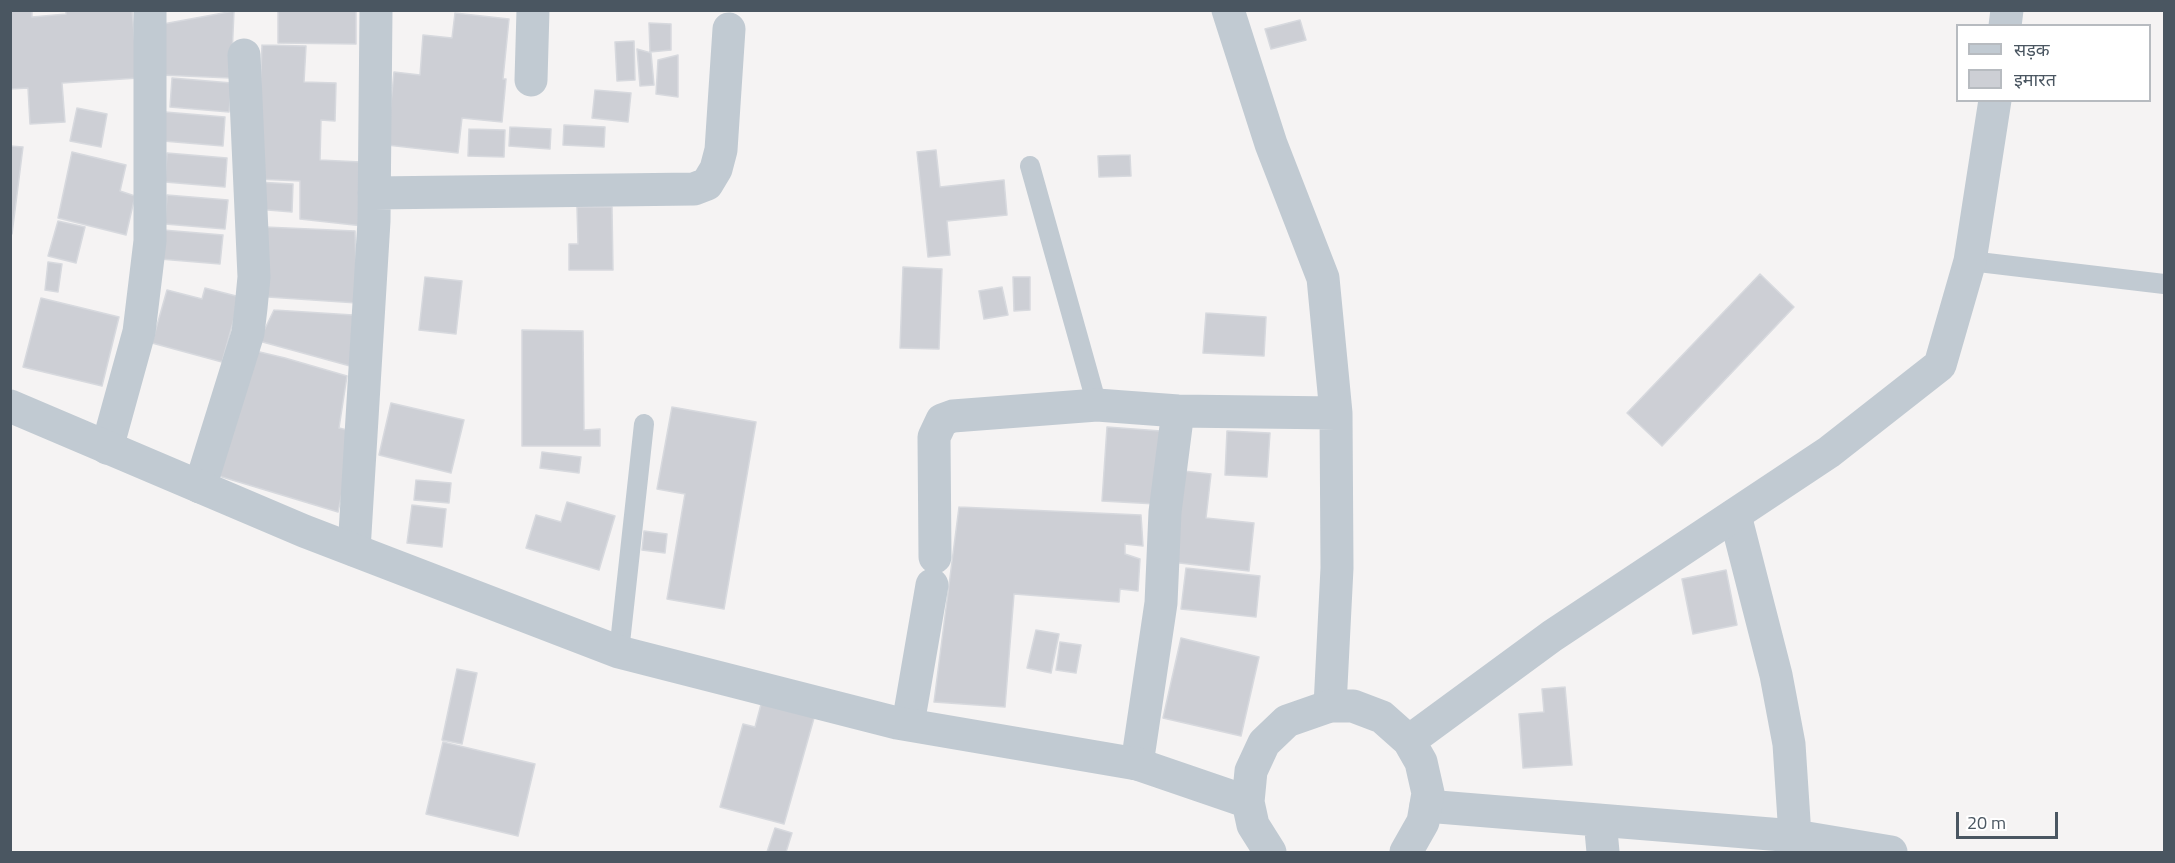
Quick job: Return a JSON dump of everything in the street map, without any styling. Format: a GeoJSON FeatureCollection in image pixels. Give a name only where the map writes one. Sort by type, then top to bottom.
{"type":"FeatureCollection","features":[{"type":"Feature","properties":{"kind":"street"},"geometry":{"type":"LineString","coordinates":[[107,448],[139,332],[150,241],[150,10]]}},
{"type":"Feature","properties":{"kind":"street"},"geometry":{"type":"LineString","coordinates":[[354,550],[374,221],[376,10]]}},
{"type":"Feature","properties":{"kind":"street"},"geometry":{"type":"LineString","coordinates":[[531,80],[533,10]]}},
{"type":"Feature","properties":{"kind":"street"},"geometry":{"type":"LineString","coordinates":[[1228,10],[1271,144],[1323,278],[1336,413],[1337,568],[1330,706]]}},
{"type":"Feature","properties":{"kind":"street"},"geometry":{"type":"LineString","coordinates":[[374,193],[694,189],[707,184],[716,169],[721,150],[729,29]]}},
{"type":"Feature","properties":{"kind":"street"},"geometry":{"type":"LineString","coordinates":[[200,487],[248,333],[251,308],[254,277],[244,54]]}},
{"type":"Feature","properties":{"kind":"street"},"geometry":{"type":"LineString","coordinates":[[1409,741],[1552,636],[1829,452],[1940,365],[1970,261],[1995,102]]}},
{"type":"Feature","properties":{"kind":"street"},"geometry":{"type":"LineString","coordinates":[[908,724],[934,571],[934,437],[942,420],[954,416],[1097,405],[1178,411],[1336,413]]}},
{"type":"Feature","properties":{"kind":"street"},"geometry":{"type":"LineString","coordinates":[[10,406],[354,550],[619,652],[908,724],[1137,764],[1248,802]]}},
{"type":"Feature","properties":{"kind":"street"},"geometry":{"type":"LineString","coordinates":[[1137,764],[1161,603],[1166,512],[1178,411]]}},
{"type":"Feature","properties":{"kind":"street"},"geometry":{"type":"LineString","coordinates":[[1734,515],[1776,675],[1789,744],[1795,836]]}},
{"type":"Feature","properties":{"kind":"street"},"geometry":{"type":"LineString","coordinates":[[1270,852],[1253,825],[1248,802],[1251,771],[1264,743],[1287,721],[1330,706],[1353,706],[1382,717],[1409,741],[1421,762],[1428,793],[1426,806],[1423,822],[1406,852]]}},
{"type":"Feature","properties":{"kind":"street"},"geometry":{"type":"LineString","coordinates":[[1426,806],[1795,836],[1891,852]]}},
{"type":"Feature","properties":{"kind":"street"},"geometry":{"type":"LineString","coordinates":[[1600,820],[1603,852]]}},
{"type":"Feature","properties":{"kind":"lane"},"geometry":{"type":"LineString","coordinates":[[1030,166],[1097,405]]}},
{"type":"Feature","properties":{"kind":"lane"},"geometry":{"type":"LineString","coordinates":[[1970,261],[2164,284]]}},
{"type":"Feature","properties":{"kind":"lane"},"geometry":{"type":"LineString","coordinates":[[619,652],[644,424]]}},
{"type":"Feature","properties":{"kind":"building"},"geometry":{"type":"Polygon","coordinates":[[[10,10],[32,10],[32,17],[66,14],[66,10],[132,10],[138,78],[62,83],[65,122],[30,124],[28,88],[10,89],[10,10]]]}},
{"type":"Feature","properties":{"kind":"building"},"geometry":{"type":"Polygon","coordinates":[[[278,10],[356,10],[356,44],[278,43],[278,10]]]}},
{"type":"Feature","properties":{"kind":"building"},"geometry":{"type":"Polygon","coordinates":[[[234,11],[231,78],[161,75],[163,24],[234,11]]]}},
{"type":"Feature","properties":{"kind":"building"},"geometry":{"type":"Polygon","coordinates":[[[455,13],[509,19],[503,79],[506,79],[502,122],[462,118],[458,153],[387,145],[394,72],[420,75],[423,35],[452,38],[455,13]]]}},
{"type":"Feature","properties":{"kind":"building"},"geometry":{"type":"Polygon","coordinates":[[[1300,20],[1306,40],[1271,49],[1265,29],[1300,20]]]}},
{"type":"Feature","properties":{"kind":"building"},"geometry":{"type":"Polygon","coordinates":[[[649,23],[671,24],[671,50],[650,52],[649,23]]]}},
{"type":"Feature","properties":{"kind":"building"},"geometry":{"type":"Polygon","coordinates":[[[634,41],[635,80],[617,81],[615,42],[634,41]]]}},
{"type":"Feature","properties":{"kind":"building"},"geometry":{"type":"Polygon","coordinates":[[[262,45],[306,46],[304,82],[336,83],[335,121],[321,120],[320,160],[361,162],[363,226],[300,219],[300,181],[257,179],[262,45]]]}},
{"type":"Feature","properties":{"kind":"building"},"geometry":{"type":"Polygon","coordinates":[[[637,49],[651,53],[654,85],[640,86],[637,49]]]}},
{"type":"Feature","properties":{"kind":"building"},"geometry":{"type":"Polygon","coordinates":[[[678,55],[678,97],[656,94],[658,60],[678,55]]]}},
{"type":"Feature","properties":{"kind":"building"},"geometry":{"type":"Polygon","coordinates":[[[172,78],[232,83],[229,112],[170,107],[172,78]]]}},
{"type":"Feature","properties":{"kind":"building"},"geometry":{"type":"Polygon","coordinates":[[[595,90],[631,93],[628,122],[592,118],[595,90]]]}},
{"type":"Feature","properties":{"kind":"building"},"geometry":{"type":"Polygon","coordinates":[[[77,108],[107,114],[101,147],[70,141],[77,108]]]}},
{"type":"Feature","properties":{"kind":"building"},"geometry":{"type":"Polygon","coordinates":[[[165,112],[225,117],[223,146],[163,141],[165,112]]]}},
{"type":"Feature","properties":{"kind":"building"},"geometry":{"type":"Polygon","coordinates":[[[564,125],[605,127],[604,147],[563,145],[564,125]]]}},
{"type":"Feature","properties":{"kind":"building"},"geometry":{"type":"Polygon","coordinates":[[[510,127],[551,129],[550,149],[509,146],[510,127]]]}},
{"type":"Feature","properties":{"kind":"building"},"geometry":{"type":"Polygon","coordinates":[[[469,129],[505,130],[504,157],[468,156],[469,129]]]}},
{"type":"Feature","properties":{"kind":"building"},"geometry":{"type":"Polygon","coordinates":[[[10,146],[23,147],[12,234],[10,234],[10,146]]]}},
{"type":"Feature","properties":{"kind":"building"},"geometry":{"type":"Polygon","coordinates":[[[936,150],[940,187],[1004,180],[1007,215],[947,221],[950,255],[928,257],[917,152],[936,150]]]}},
{"type":"Feature","properties":{"kind":"building"},"geometry":{"type":"Polygon","coordinates":[[[72,152],[126,165],[120,191],[135,196],[126,235],[58,218],[72,152]]]}},
{"type":"Feature","properties":{"kind":"building"},"geometry":{"type":"Polygon","coordinates":[[[167,153],[227,158],[225,187],[165,182],[167,153]]]}},
{"type":"Feature","properties":{"kind":"building"},"geometry":{"type":"Polygon","coordinates":[[[1130,155],[1131,176],[1099,177],[1098,156],[1130,155]]]}},
{"type":"Feature","properties":{"kind":"building"},"geometry":{"type":"Polygon","coordinates":[[[257,182],[293,184],[292,212],[256,209],[257,182]]]}},
{"type":"Feature","properties":{"kind":"building"},"geometry":{"type":"Polygon","coordinates":[[[167,195],[228,200],[225,229],[165,224],[167,195]]]}},
{"type":"Feature","properties":{"kind":"building"},"geometry":{"type":"Polygon","coordinates":[[[577,207],[612,207],[613,270],[569,270],[569,244],[578,244],[577,207]]]}},
{"type":"Feature","properties":{"kind":"building"},"geometry":{"type":"Polygon","coordinates":[[[58,221],[85,227],[76,263],[48,256],[58,221]]]}},
{"type":"Feature","properties":{"kind":"building"},"geometry":{"type":"Polygon","coordinates":[[[265,227],[355,231],[357,303],[268,297],[265,227]]]}},
{"type":"Feature","properties":{"kind":"building"},"geometry":{"type":"Polygon","coordinates":[[[163,230],[223,235],[220,264],[160,259],[163,230]]]}},
{"type":"Feature","properties":{"kind":"building"},"geometry":{"type":"Polygon","coordinates":[[[48,262],[62,264],[58,292],[45,290],[48,262]]]}},
{"type":"Feature","properties":{"kind":"building"},"geometry":{"type":"Polygon","coordinates":[[[903,267],[942,269],[939,349],[900,348],[903,267]]]}},
{"type":"Feature","properties":{"kind":"building"},"geometry":{"type":"Polygon","coordinates":[[[1760,274],[1794,307],[1662,446],[1627,413],[1760,274]]]}},
{"type":"Feature","properties":{"kind":"building"},"geometry":{"type":"Polygon","coordinates":[[[425,277],[462,281],[456,334],[419,330],[425,277]]]}},
{"type":"Feature","properties":{"kind":"building"},"geometry":{"type":"Polygon","coordinates":[[[1013,277],[1030,277],[1030,310],[1014,311],[1013,277]]]}},
{"type":"Feature","properties":{"kind":"building"},"geometry":{"type":"Polygon","coordinates":[[[1002,287],[1008,315],[984,319],[979,291],[1002,287]]]}},
{"type":"Feature","properties":{"kind":"building"},"geometry":{"type":"Polygon","coordinates":[[[205,288],[240,297],[222,362],[152,343],[167,290],[202,299],[205,288]]]}},
{"type":"Feature","properties":{"kind":"building"},"geometry":{"type":"Polygon","coordinates":[[[41,298],[119,317],[102,386],[23,367],[41,298]]]}},
{"type":"Feature","properties":{"kind":"building"},"geometry":{"type":"Polygon","coordinates":[[[274,310],[353,315],[350,366],[259,341],[274,310]]]}},
{"type":"Feature","properties":{"kind":"building"},"geometry":{"type":"Polygon","coordinates":[[[1206,313],[1266,317],[1264,356],[1203,353],[1206,313]]]}},
{"type":"Feature","properties":{"kind":"building"},"geometry":{"type":"Polygon","coordinates":[[[522,330],[583,331],[584,430],[600,429],[600,446],[522,446],[522,330]]]}},
{"type":"Feature","properties":{"kind":"building"},"geometry":{"type":"Polygon","coordinates":[[[247,349],[347,376],[339,428],[355,432],[338,512],[219,476],[247,349]]]}},
{"type":"Feature","properties":{"kind":"building"},"geometry":{"type":"Polygon","coordinates":[[[391,403],[464,420],[451,473],[379,455],[391,403]]]}},
{"type":"Feature","properties":{"kind":"building"},"geometry":{"type":"Polygon","coordinates":[[[672,407],[756,422],[724,609],[667,599],[685,494],[657,489],[672,407]]]}},
{"type":"Feature","properties":{"kind":"building"},"geometry":{"type":"Polygon","coordinates":[[[1107,427],[1161,431],[1156,504],[1102,501],[1107,427]]]}},
{"type":"Feature","properties":{"kind":"building"},"geometry":{"type":"Polygon","coordinates":[[[1227,431],[1270,433],[1267,477],[1225,475],[1227,431]]]}},
{"type":"Feature","properties":{"kind":"building"},"geometry":{"type":"Polygon","coordinates":[[[542,452],[581,457],[579,473],[540,468],[542,452]]]}},
{"type":"Feature","properties":{"kind":"building"},"geometry":{"type":"Polygon","coordinates":[[[1174,470],[1211,474],[1206,518],[1254,523],[1249,571],[1171,562],[1174,470]]]}},
{"type":"Feature","properties":{"kind":"building"},"geometry":{"type":"Polygon","coordinates":[[[416,480],[451,483],[449,503],[414,500],[416,480]]]}},
{"type":"Feature","properties":{"kind":"building"},"geometry":{"type":"Polygon","coordinates":[[[567,502],[615,516],[599,570],[526,548],[536,515],[561,522],[567,502]]]}},
{"type":"Feature","properties":{"kind":"building"},"geometry":{"type":"Polygon","coordinates":[[[412,505],[446,509],[442,547],[407,543],[412,505]]]}},
{"type":"Feature","properties":{"kind":"building"},"geometry":{"type":"Polygon","coordinates":[[[959,507],[1141,515],[1143,546],[1125,544],[1125,554],[1140,559],[1138,591],[1120,589],[1119,602],[1014,594],[1005,707],[934,702],[959,507]]]}},
{"type":"Feature","properties":{"kind":"building"},"geometry":{"type":"Polygon","coordinates":[[[644,531],[667,534],[665,553],[642,550],[644,531]]]}},
{"type":"Feature","properties":{"kind":"building"},"geometry":{"type":"Polygon","coordinates":[[[1186,568],[1260,576],[1256,617],[1181,609],[1186,568]]]}},
{"type":"Feature","properties":{"kind":"building"},"geometry":{"type":"Polygon","coordinates":[[[1726,570],[1737,625],[1693,634],[1682,579],[1726,570]]]}},
{"type":"Feature","properties":{"kind":"building"},"geometry":{"type":"Polygon","coordinates":[[[1036,630],[1059,634],[1051,673],[1027,668],[1036,630]]]}},
{"type":"Feature","properties":{"kind":"building"},"geometry":{"type":"Polygon","coordinates":[[[1181,638],[1259,657],[1241,736],[1163,718],[1181,638]]]}},
{"type":"Feature","properties":{"kind":"building"},"geometry":{"type":"Polygon","coordinates":[[[1060,642],[1081,645],[1076,673],[1056,670],[1060,642]]]}},
{"type":"Feature","properties":{"kind":"building"},"geometry":{"type":"Polygon","coordinates":[[[457,669],[477,673],[462,744],[442,740],[457,669]]]}},
{"type":"Feature","properties":{"kind":"building"},"geometry":{"type":"Polygon","coordinates":[[[1565,687],[1572,765],[1523,768],[1519,714],[1544,712],[1542,689],[1565,687]]]}},
{"type":"Feature","properties":{"kind":"building"},"geometry":{"type":"Polygon","coordinates":[[[763,697],[816,711],[784,824],[720,807],[743,724],[755,727],[763,697]]]}},
{"type":"Feature","properties":{"kind":"building"},"geometry":{"type":"Polygon","coordinates":[[[443,742],[535,764],[518,836],[426,814],[443,742]]]}},
{"type":"Feature","properties":{"kind":"building"},"geometry":{"type":"Polygon","coordinates":[[[775,828],[792,833],[786,852],[767,852],[775,828]]]}}]}
